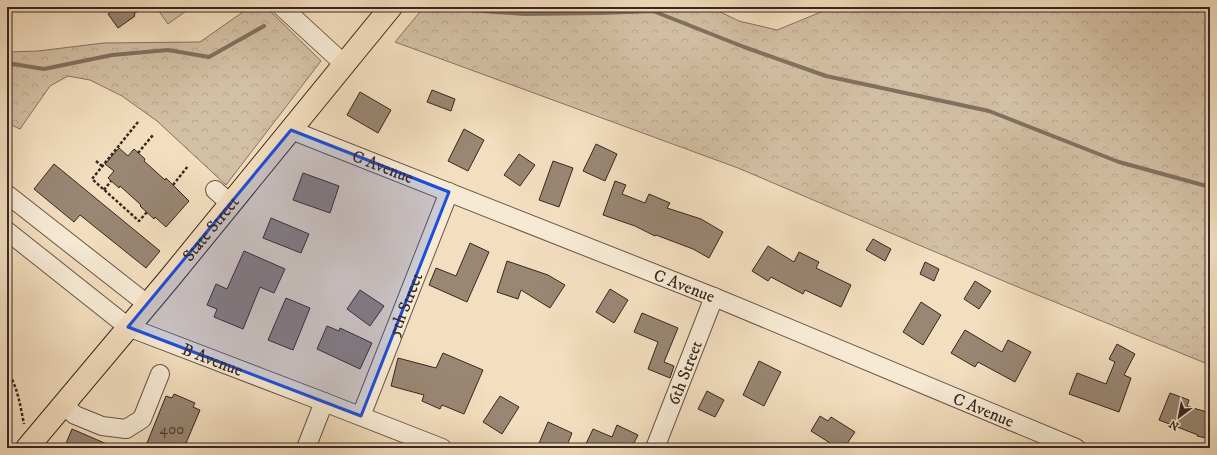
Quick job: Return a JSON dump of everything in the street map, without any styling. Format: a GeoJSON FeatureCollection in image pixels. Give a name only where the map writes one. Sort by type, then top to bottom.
{"type":"FeatureCollection","features":[{"type":"Feature","properties":{"kind":"main road","name":"State Street"},"geometry":{"type":"LineString","coordinates":[[28,447],[147,304],[223,197],[291,130],[391,7]]}},
{"type":"Feature","properties":{"kind":"street"},"geometry":{"type":"LineString","coordinates":[[282,7],[344,64]]}},
{"type":"Feature","properties":{"kind":"street","name":"C Avenue"},"geometry":{"type":"LineString","coordinates":[[291,130],[714,297],[1076,448]]}},
{"type":"Feature","properties":{"kind":"street","name":"5th Street"},"geometry":{"type":"LineString","coordinates":[[361,416],[449,192]]}},
{"type":"Feature","properties":{"kind":"street"},"geometry":{"type":"LineString","coordinates":[[7,196],[8,195],[147,304]]}},
{"type":"Feature","properties":{"kind":"street","name":"B Avenue"},"geometry":{"type":"LineString","coordinates":[[7,231],[128,327],[442,448]]}},
{"type":"Feature","properties":{"kind":"street"},"geometry":{"type":"LineString","coordinates":[[71,282],[89,259]]}},
{"type":"Feature","properties":{"kind":"street","name":"6th Street"},"geometry":{"type":"LineString","coordinates":[[655,448],[714,297]]}},
{"type":"Feature","properties":{"kind":"street"},"geometry":{"type":"LineString","coordinates":[[63,405],[75,416],[102,426],[126,428],[142,419],[160,374]]}},
{"type":"Feature","properties":{"kind":"street"},"geometry":{"type":"LineString","coordinates":[[306,448],[324,402]]}},
{"type":"Feature","properties":{"kind":"path"},"geometry":{"type":"LineString","coordinates":[[138,122],[92,179],[139,222],[147,212]]}},
{"type":"Feature","properties":{"kind":"path"},"geometry":{"type":"LineString","coordinates":[[138,153],[153,134]]}},
{"type":"Feature","properties":{"kind":"path"},"geometry":{"type":"LineString","coordinates":[[96,161],[102,166]]}},
{"type":"Feature","properties":{"kind":"path"},"geometry":{"type":"LineString","coordinates":[[173,185],[188,166]]}},
{"type":"Feature","properties":{"kind":"path"},"geometry":{"type":"LineString","coordinates":[[104,190],[112,181]]}},
{"type":"Feature","properties":{"kind":"path"},"geometry":{"type":"LineString","coordinates":[[7,371],[14,381],[18,395],[28,447]]}},
{"type":"Feature","properties":{"kind":"highlighted area"},"geometry":{"type":"Polygon","coordinates":[[[291,130],[449,192],[361,416],[128,327],[291,130]]]}},
{"type":"Feature","properties":{"kind":"green space"},"geometry":{"type":"Polygon","coordinates":[[[156,7],[188,7],[189,9],[168,24],[156,7]]]}},
{"type":"Feature","properties":{"kind":"green space"},"geometry":{"type":"Polygon","coordinates":[[[250,7],[266,7],[321,61],[226,185],[157,121],[122,96],[90,80],[68,76],[50,86],[20,129],[7,123],[7,52],[38,51],[104,43],[200,42],[250,7]]]}},
{"type":"Feature","properties":{"kind":"green space"},"geometry":{"type":"Polygon","coordinates":[[[424,7],[710,7],[739,21],[777,30],[826,10],[828,7],[1210,7],[1210,365],[1013,285],[738,168],[395,42],[424,7]]]}},
{"type":"Feature","properties":{"kind":"building"},"geometry":{"type":"Polygon","coordinates":[[[118,7],[143,7],[134,14],[135,16],[118,28],[108,14],[118,7]]]}},
{"type":"Feature","properties":{"kind":"building"},"geometry":{"type":"Polygon","coordinates":[[[432,90],[455,99],[451,111],[427,102],[432,90]]]}},
{"type":"Feature","properties":{"kind":"building"},"geometry":{"type":"Polygon","coordinates":[[[360,92],[391,110],[378,133],[347,115],[360,92]]]}},
{"type":"Feature","properties":{"kind":"building"},"geometry":{"type":"Polygon","coordinates":[[[464,129],[484,140],[468,171],[448,161],[464,129]]]}},
{"type":"Feature","properties":{"kind":"building"},"geometry":{"type":"Polygon","coordinates":[[[596,144],[617,154],[605,181],[583,171],[596,144]]]}},
{"type":"Feature","properties":{"kind":"building"},"geometry":{"type":"Polygon","coordinates":[[[119,148],[128,156],[134,149],[145,159],[144,161],[165,180],[166,178],[189,201],[166,227],[155,217],[154,219],[120,186],[119,188],[108,178],[114,171],[105,164],[119,148]]]}},
{"type":"Feature","properties":{"kind":"building"},"geometry":{"type":"Polygon","coordinates":[[[519,154],[535,165],[520,186],[504,175],[519,154]]]}},
{"type":"Feature","properties":{"kind":"building"},"geometry":{"type":"Polygon","coordinates":[[[553,161],[573,168],[559,207],[539,200],[553,161]]]}},
{"type":"Feature","properties":{"kind":"building"},"geometry":{"type":"Polygon","coordinates":[[[54,164],[160,251],[146,268],[80,215],[74,222],[34,189],[54,164]]]}},
{"type":"Feature","properties":{"kind":"building"},"geometry":{"type":"Polygon","coordinates":[[[303,173],[339,186],[330,213],[293,200],[303,173]]]}},
{"type":"Feature","properties":{"kind":"building"},"geometry":{"type":"Polygon","coordinates":[[[615,181],[626,185],[622,194],[645,203],[649,194],[670,203],[667,208],[701,219],[723,232],[709,258],[693,249],[656,235],[655,236],[635,226],[603,215],[615,181]]]}},
{"type":"Feature","properties":{"kind":"building"},"geometry":{"type":"Polygon","coordinates":[[[271,218],[309,234],[301,253],[263,238],[271,218]]]}},
{"type":"Feature","properties":{"kind":"building"},"geometry":{"type":"Polygon","coordinates":[[[873,239],[891,249],[885,261],[866,250],[873,239]]]}},
{"type":"Feature","properties":{"kind":"building"},"geometry":{"type":"Polygon","coordinates":[[[470,243],[489,252],[467,302],[429,285],[436,268],[456,276],[470,243]]]}},
{"type":"Feature","properties":{"kind":"building"},"geometry":{"type":"Polygon","coordinates":[[[768,246],[794,262],[799,252],[819,262],[816,268],[851,285],[841,307],[805,290],[803,294],[771,277],[768,281],[752,271],[768,246]]]}},
{"type":"Feature","properties":{"kind":"building"},"geometry":{"type":"Polygon","coordinates":[[[244,251],[285,269],[274,293],[260,287],[243,329],[214,317],[217,309],[207,305],[216,284],[227,289],[244,251]]]}},
{"type":"Feature","properties":{"kind":"building"},"geometry":{"type":"Polygon","coordinates":[[[507,261],[548,275],[565,285],[550,308],[521,290],[518,299],[497,292],[507,261]]]}},
{"type":"Feature","properties":{"kind":"building"},"geometry":{"type":"Polygon","coordinates":[[[925,262],[939,269],[934,281],[920,274],[925,262]]]}},
{"type":"Feature","properties":{"kind":"building"},"geometry":{"type":"Polygon","coordinates":[[[975,281],[991,291],[979,309],[964,299],[975,281]]]}},
{"type":"Feature","properties":{"kind":"building"},"geometry":{"type":"Polygon","coordinates":[[[610,289],[628,300],[614,323],[596,312],[610,289]]]}},
{"type":"Feature","properties":{"kind":"building"},"geometry":{"type":"Polygon","coordinates":[[[360,290],[384,306],[370,326],[347,309],[360,290]]]}},
{"type":"Feature","properties":{"kind":"building"},"geometry":{"type":"Polygon","coordinates":[[[286,298],[310,308],[293,350],[268,340],[286,298]]]}},
{"type":"Feature","properties":{"kind":"building"},"geometry":{"type":"Polygon","coordinates":[[[921,302],[941,315],[923,345],[903,332],[921,302]]]}},
{"type":"Feature","properties":{"kind":"building"},"geometry":{"type":"Polygon","coordinates":[[[642,313],[678,328],[664,362],[674,366],[670,378],[648,369],[658,342],[634,332],[642,313]]]}},
{"type":"Feature","properties":{"kind":"building"},"geometry":{"type":"Polygon","coordinates":[[[327,326],[339,331],[340,328],[372,343],[360,369],[317,349],[327,326]]]}},
{"type":"Feature","properties":{"kind":"building"},"geometry":{"type":"Polygon","coordinates":[[[965,330],[1002,352],[1008,340],[1031,352],[1015,382],[978,362],[975,367],[951,353],[965,330]]]}},
{"type":"Feature","properties":{"kind":"building"},"geometry":{"type":"Polygon","coordinates":[[[1117,344],[1135,354],[1124,375],[1131,378],[1119,412],[1069,394],[1077,373],[1106,384],[1115,362],[1109,359],[1117,344]]]}},
{"type":"Feature","properties":{"kind":"building"},"geometry":{"type":"Polygon","coordinates":[[[443,353],[483,370],[464,414],[442,405],[440,409],[422,401],[424,395],[391,386],[398,358],[436,368],[443,353]]]}},
{"type":"Feature","properties":{"kind":"building"},"geometry":{"type":"Polygon","coordinates":[[[759,361],[781,372],[764,406],[743,395],[759,361]]]}},
{"type":"Feature","properties":{"kind":"building"},"geometry":{"type":"Polygon","coordinates":[[[707,391],[724,400],[715,417],[698,409],[707,391]]]}},
{"type":"Feature","properties":{"kind":"building"},"geometry":{"type":"Polygon","coordinates":[[[1170,393],[1189,400],[1187,406],[1210,413],[1210,439],[1197,436],[1198,435],[1159,420],[1170,393]]]}},
{"type":"Feature","properties":{"kind":"building"},"geometry":{"type":"Polygon","coordinates":[[[174,394],[195,403],[193,407],[200,410],[184,448],[145,448],[166,396],[172,398],[174,394]]]}},
{"type":"Feature","properties":{"kind":"building"},"geometry":{"type":"Polygon","coordinates":[[[500,396],[519,407],[502,434],[483,422],[500,396]]]}},
{"type":"Feature","properties":{"kind":"building"},"geometry":{"type":"Polygon","coordinates":[[[820,416],[828,421],[831,417],[855,432],[844,448],[838,448],[811,431],[820,416]]]}},
{"type":"Feature","properties":{"kind":"building"},"geometry":{"type":"Polygon","coordinates":[[[548,422],[572,433],[566,448],[537,448],[548,422]]]}},
{"type":"Feature","properties":{"kind":"building"},"geometry":{"type":"Polygon","coordinates":[[[617,425],[638,435],[632,447],[635,448],[584,448],[593,429],[612,437],[617,425]]]}},
{"type":"Feature","properties":{"kind":"building"},"geometry":{"type":"Polygon","coordinates":[[[72,429],[116,448],[64,448],[72,429]]]}},
{"type":"Feature","properties":{"kind":"waterway"},"geometry":{"type":"LineString","coordinates":[[446,7],[524,14],[653,11],[744,47],[826,76],[989,111],[1119,162],[1210,187]]}},
{"type":"Feature","properties":{"kind":"waterway"},"geometry":{"type":"LineString","coordinates":[[7,63],[44,69],[112,55],[168,50],[209,57],[264,26]]}}]}
